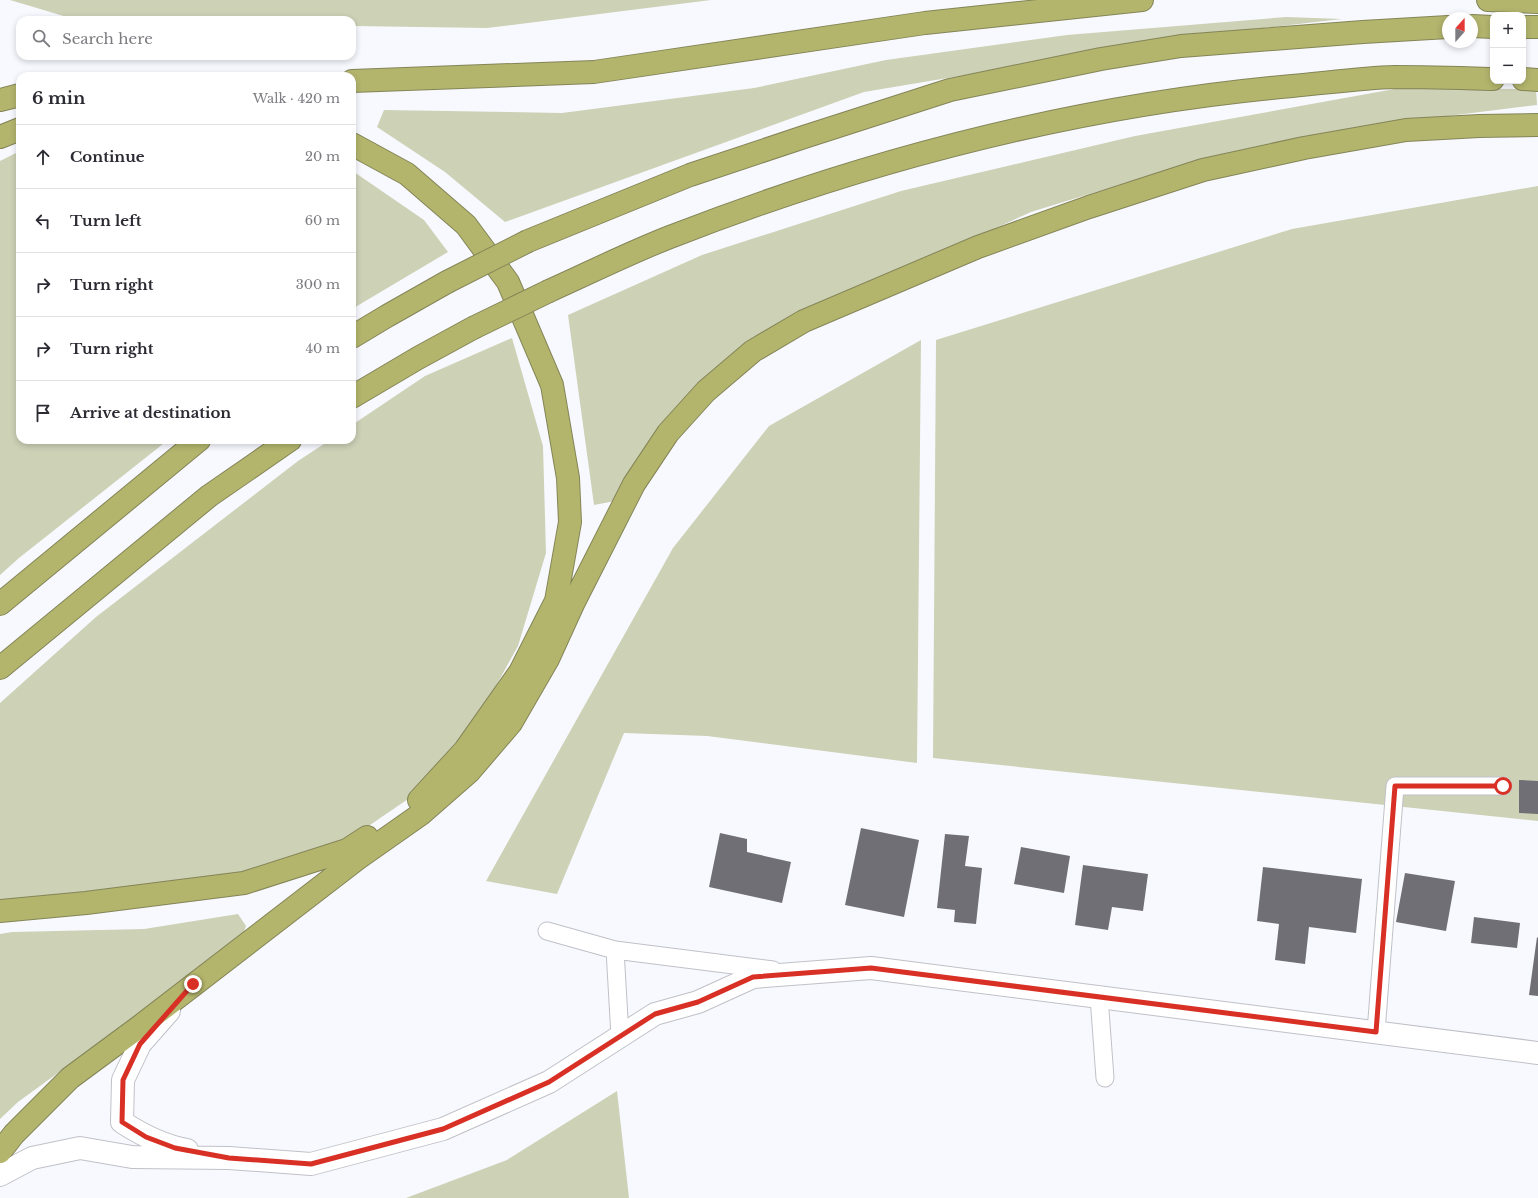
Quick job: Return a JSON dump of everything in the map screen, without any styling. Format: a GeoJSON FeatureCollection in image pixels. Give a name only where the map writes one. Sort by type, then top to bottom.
{"type":"FeatureCollection","features":[{"type":"Feature","properties":{"kind":"highway"},"geometry":{"type":"LineString","coordinates":[[356,81],[594,72],[925,23],[1142,0]]}},
{"type":"Feature","properties":{"kind":"highway"},"geometry":{"type":"LineString","coordinates":[[1488,0],[1538,2]]}},
{"type":"Feature","properties":{"kind":"highway"},"geometry":{"type":"LineString","coordinates":[[1478,26],[1490,27]]}},
{"type":"Feature","properties":{"kind":"highway"},"geometry":{"type":"LineString","coordinates":[[356,335],[447,282],[528,242],[690,175],[950,90],[1101,58],[1181,46],[1442,27]]}},
{"type":"Feature","properties":{"kind":"highway"},"geometry":{"type":"LineString","coordinates":[[1526,27],[1538,28]]}},
{"type":"Feature","properties":{"kind":"highway"},"geometry":{"type":"LineString","coordinates":[[356,395],[473,328],[549,291],[667,238],[759,203],[911,155],[992,134],[1069,118],[1159,102],[1242,91],[1393,77],[1490,79]]}},
{"type":"Feature","properties":{"kind":"highway"},"geometry":{"type":"LineString","coordinates":[[1526,79],[1538,80]]}},
{"type":"Feature","properties":{"kind":"highway"},"geometry":{"type":"LineString","coordinates":[[0,100],[16,97]]}},
{"type":"Feature","properties":{"kind":"highway"},"geometry":{"type":"LineString","coordinates":[[0,1152],[14,1134],[70,1078],[139,1027],[357,859],[421,814],[469,772],[511,723],[548,659],[574,602],[634,484],[668,433],[706,391],[753,351],[798,325],[978,247],[1089,207],[1203,170],[1304,148],[1406,130],[1479,126],[1538,125]]}},
{"type":"Feature","properties":{"kind":"highway"},"geometry":{"type":"LineString","coordinates":[[0,137],[16,131]]}},
{"type":"Feature","properties":{"kind":"highway"},"geometry":{"type":"LineString","coordinates":[[356,146],[407,174],[466,225],[508,282],[552,385],[568,478],[570,522],[556,601],[511,723]]}},
{"type":"Feature","properties":{"kind":"highway"},"geometry":{"type":"LineString","coordinates":[[0,604],[194,444]]}},
{"type":"Feature","properties":{"kind":"highway"},"geometry":{"type":"LineString","coordinates":[[0,668],[209,496],[284,444]]}},
{"type":"Feature","properties":{"kind":"highway"},"geometry":{"type":"LineString","coordinates":[[0,911],[86,903],[244,883],[347,850],[413,806],[465,750],[520,672],[556,601]]}},
{"type":"Feature","properties":{"kind":"street"},"geometry":{"type":"LineString","coordinates":[[0,1175],[32,1158],[80,1148],[132,1157],[229,1158],[311,1164],[443,1129],[549,1082],[655,1014],[698,1002],[753,977],[871,968],[1538,1053]]}},
{"type":"Feature","properties":{"kind":"street"},"geometry":{"type":"LineString","coordinates":[[193,984],[140,1044],[123,1080],[122,1122],[146,1137],[175,1148],[229,1158]]}},
{"type":"Feature","properties":{"kind":"lane"},"geometry":{"type":"LineString","coordinates":[[1376,1032],[1395,786],[1503,786]]}},
{"type":"Feature","properties":{"kind":"lane"},"geometry":{"type":"LineString","coordinates":[[547,931],[615,950],[805,973]]}},
{"type":"Feature","properties":{"kind":"lane"},"geometry":{"type":"LineString","coordinates":[[615,950],[620,1036]]}},
{"type":"Feature","properties":{"kind":"lane"},"geometry":{"type":"LineString","coordinates":[[1100,997],[1104,1078]]}},
{"type":"Feature","properties":{"kind":"green space"},"geometry":{"type":"Polygon","coordinates":[[[10,0],[711,0],[487,28],[356,26],[356,16],[64,16],[10,0]]]}},
{"type":"Feature","properties":{"kind":"green space"},"geometry":{"type":"Polygon","coordinates":[[[1286,17],[1342,19],[1210,34],[864,92],[505,222],[445,172],[377,127],[384,110],[562,113],[754,88],[886,60],[1067,35],[1286,17]]]}},
{"type":"Feature","properties":{"kind":"green space"},"geometry":{"type":"Polygon","coordinates":[[[1400,88],[1536,89],[1537,105],[1360,127],[1183,165],[1031,212],[837,300],[743,347],[615,501],[594,505],[568,315],[702,255],[901,191],[1135,136],[1400,88]]]}},
{"type":"Feature","properties":{"kind":"green space"},"geometry":{"type":"Polygon","coordinates":[[[16,153],[16,444],[163,444],[19,558],[0,575],[0,161],[16,153]]]}},
{"type":"Feature","properties":{"kind":"green space"},"geometry":{"type":"Polygon","coordinates":[[[356,174],[424,220],[448,252],[356,307],[356,174]]]}},
{"type":"Feature","properties":{"kind":"green space"},"geometry":{"type":"Polygon","coordinates":[[[1538,186],[1538,821],[933,758],[936,340],[1292,229],[1538,186]]]}},
{"type":"Feature","properties":{"kind":"green space"},"geometry":{"type":"Polygon","coordinates":[[[512,338],[543,446],[546,553],[518,646],[463,745],[414,795],[345,842],[243,877],[0,904],[0,703],[96,617],[298,461],[324,444],[356,444],[356,422],[425,376],[512,338]]]}},
{"type":"Feature","properties":{"kind":"green space"},"geometry":{"type":"Polygon","coordinates":[[[921,340],[917,763],[707,736],[624,733],[557,894],[486,881],[673,548],[769,426],[921,340]]]}},
{"type":"Feature","properties":{"kind":"green space"},"geometry":{"type":"Polygon","coordinates":[[[238,914],[246,926],[241,940],[18,1102],[0,1119],[0,934],[12,932],[144,929],[238,914]]]}},
{"type":"Feature","properties":{"kind":"green space"},"geometry":{"type":"Polygon","coordinates":[[[617,1091],[629,1198],[406,1198],[507,1160],[617,1091]]]}},
{"type":"Feature","properties":{"kind":"building"},"geometry":{"type":"Polygon","coordinates":[[[1519,780],[1538,781],[1538,814],[1519,813],[1519,780]]]}},
{"type":"Feature","properties":{"kind":"building"},"geometry":{"type":"Polygon","coordinates":[[[861,828],[919,840],[904,917],[845,905],[861,828]]]}},
{"type":"Feature","properties":{"kind":"building"},"geometry":{"type":"Polygon","coordinates":[[[720,833],[747,839],[747,852],[791,862],[782,903],[709,887],[720,833]]]}},
{"type":"Feature","properties":{"kind":"building"},"geometry":{"type":"Polygon","coordinates":[[[945,834],[969,836],[965,866],[982,868],[976,924],[954,922],[955,910],[937,908],[945,834]]]}},
{"type":"Feature","properties":{"kind":"building"},"geometry":{"type":"Polygon","coordinates":[[[1021,847],[1070,856],[1064,893],[1014,884],[1021,847]]]}},
{"type":"Feature","properties":{"kind":"building"},"geometry":{"type":"Polygon","coordinates":[[[1083,865],[1148,874],[1143,911],[1112,907],[1108,930],[1075,925],[1083,865]]]}},
{"type":"Feature","properties":{"kind":"building"},"geometry":{"type":"Polygon","coordinates":[[[1263,867],[1362,879],[1356,933],[1309,927],[1305,964],[1275,960],[1279,924],[1257,921],[1263,867]]]}},
{"type":"Feature","properties":{"kind":"building"},"geometry":{"type":"Polygon","coordinates":[[[1405,873],[1455,881],[1446,931],[1396,922],[1405,873]]]}},
{"type":"Feature","properties":{"kind":"building"},"geometry":{"type":"Polygon","coordinates":[[[1474,917],[1520,923],[1517,948],[1471,943],[1474,917]]]}},
{"type":"Feature","properties":{"kind":"building"},"geometry":{"type":"Polygon","coordinates":[[[1537,937],[1538,938],[1538,996],[1529,995],[1537,937]]]}},
{"type":"Feature","properties":{"kind":"route"},"geometry":{"type":"LineString","coordinates":[[193,984],[140,1044],[123,1080],[122,1122],[146,1137],[175,1148],[229,1158],[311,1164],[443,1129],[549,1082],[655,1014],[698,1002],[753,977],[871,968],[1376,1032],[1395,786],[1503,786]]}}]}
